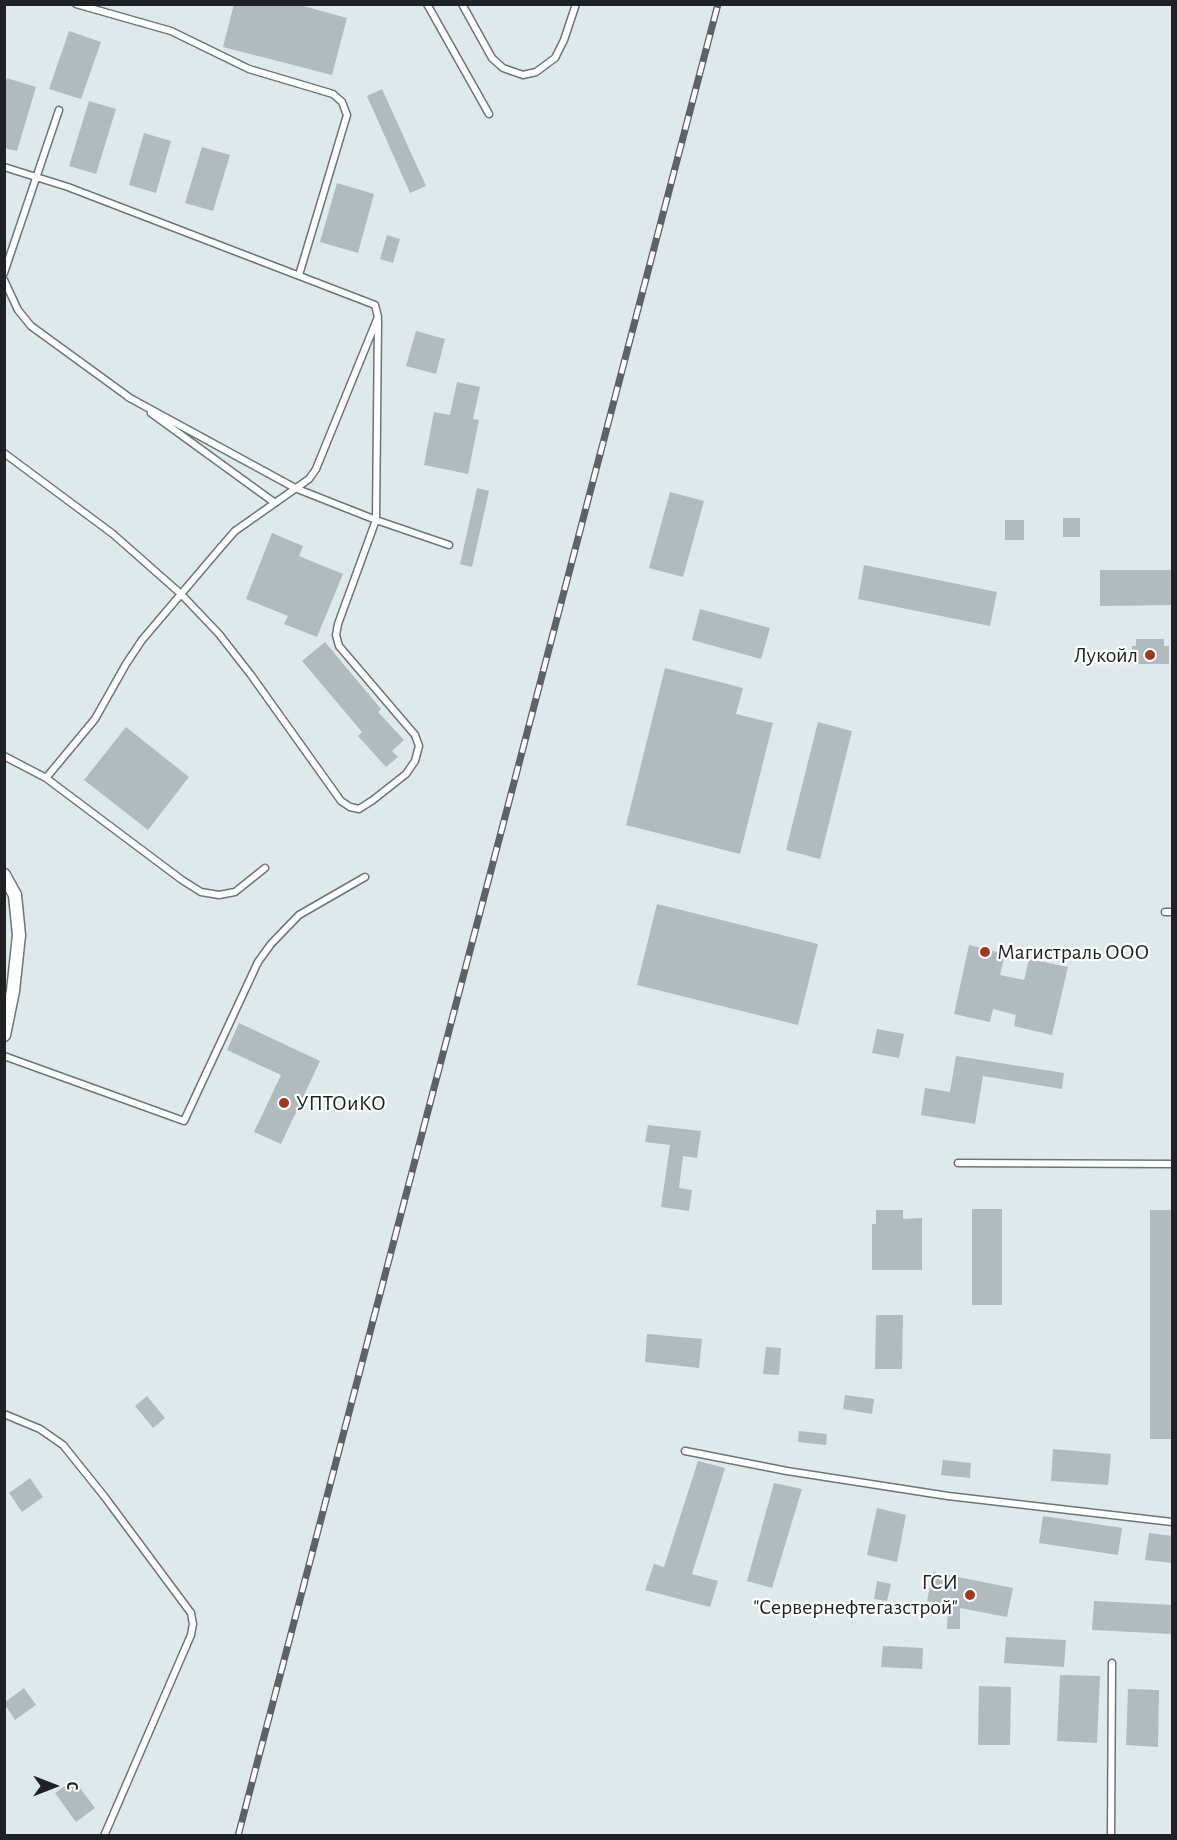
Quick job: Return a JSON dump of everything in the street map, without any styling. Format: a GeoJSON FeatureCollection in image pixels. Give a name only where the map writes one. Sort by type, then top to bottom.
{"type":"FeatureCollection","features":[{"type":"Feature","properties":{"kind":"street"},"geometry":{"type":"LineString","coordinates":[[4,875],[15,896],[19,935],[13,992],[4,1035]]}},
{"type":"Feature","properties":{"kind":"lane"},"geometry":{"type":"LineString","coordinates":[[76,4],[171,31],[249,69],[333,94],[342,102],[347,115],[299,275]]}},
{"type":"Feature","properties":{"kind":"lane"},"geometry":{"type":"LineString","coordinates":[[427,4],[489,114]]}},
{"type":"Feature","properties":{"kind":"lane"},"geometry":{"type":"LineString","coordinates":[[462,4],[492,58],[503,68],[523,75],[536,72],[555,58],[564,40],[576,4]]}},
{"type":"Feature","properties":{"kind":"lane"},"geometry":{"type":"LineString","coordinates":[[4,273],[59,110]]}},
{"type":"Feature","properties":{"kind":"lane"},"geometry":{"type":"LineString","coordinates":[[4,167],[68,187],[375,305],[378,317],[376,520],[336,635],[339,646],[416,735],[419,746],[416,760],[406,774],[374,800],[359,808],[350,807],[341,801],[251,675],[219,634],[181,594],[113,534],[4,453]]}},
{"type":"Feature","properties":{"kind":"lane"},"geometry":{"type":"LineString","coordinates":[[4,280],[18,310],[31,326],[275,502]]}},
{"type":"Feature","properties":{"kind":"lane"},"geometry":{"type":"LineString","coordinates":[[46,778],[94,719],[131,656],[235,531],[309,478],[316,469],[378,317]]}},
{"type":"Feature","properties":{"kind":"lane"},"geometry":{"type":"LineString","coordinates":[[128,397],[295,488],[376,520],[449,545]]}},
{"type":"Feature","properties":{"kind":"lane"},"geometry":{"type":"LineString","coordinates":[[4,756],[46,778],[182,880],[201,891],[219,895],[235,891],[265,868]]}},
{"type":"Feature","properties":{"kind":"lane"},"geometry":{"type":"LineString","coordinates":[[4,1056],[184,1121],[258,962],[271,944],[299,915],[365,877]]}},
{"type":"Feature","properties":{"kind":"lane"},"geometry":{"type":"LineString","coordinates":[[958,1163],[1173,1164]]}},
{"type":"Feature","properties":{"kind":"lane"},"geometry":{"type":"LineString","coordinates":[[4,1414],[40,1429],[63,1445],[191,1613],[193,1624],[191,1635],[104,1836]]}},
{"type":"Feature","properties":{"kind":"lane"},"geometry":{"type":"LineString","coordinates":[[685,1451],[788,1471],[948,1496],[1173,1522]]}},
{"type":"Feature","properties":{"kind":"lane"},"geometry":{"type":"LineString","coordinates":[[1111,1836],[1112,1663]]}},
{"type":"Feature","properties":{"kind":"building"},"geometry":{"type":"Polygon","coordinates":[[[234,4],[296,4],[347,18],[332,75],[223,47],[234,4]]]}},
{"type":"Feature","properties":{"kind":"building"},"geometry":{"type":"Polygon","coordinates":[[[69,31],[101,42],[81,99],[49,89],[69,31]]]}},
{"type":"Feature","properties":{"kind":"building"},"geometry":{"type":"Polygon","coordinates":[[[7,78],[36,87],[17,151],[4,148],[4,86],[7,78]]]}},
{"type":"Feature","properties":{"kind":"building"},"geometry":{"type":"Polygon","coordinates":[[[382,89],[426,186],[410,193],[367,96],[382,89]]]}},
{"type":"Feature","properties":{"kind":"building"},"geometry":{"type":"Polygon","coordinates":[[[89,101],[116,109],[96,174],[69,166],[89,101]]]}},
{"type":"Feature","properties":{"kind":"building"},"geometry":{"type":"Polygon","coordinates":[[[144,133],[171,141],[156,193],[129,185],[144,133]]]}},
{"type":"Feature","properties":{"kind":"building"},"geometry":{"type":"Polygon","coordinates":[[[202,147],[230,155],[213,211],[185,203],[202,147]]]}},
{"type":"Feature","properties":{"kind":"building"},"geometry":{"type":"Polygon","coordinates":[[[337,183],[374,194],[358,253],[320,242],[337,183]]]}},
{"type":"Feature","properties":{"kind":"building"},"geometry":{"type":"Polygon","coordinates":[[[387,235],[400,239],[393,263],[380,259],[387,235]]]}},
{"type":"Feature","properties":{"kind":"building"},"geometry":{"type":"Polygon","coordinates":[[[416,331],[445,339],[436,374],[406,366],[416,331]]]}},
{"type":"Feature","properties":{"kind":"building"},"geometry":{"type":"Polygon","coordinates":[[[457,382],[480,387],[473,419],[479,420],[468,474],[424,465],[434,412],[450,415],[457,382]]]}},
{"type":"Feature","properties":{"kind":"building"},"geometry":{"type":"Polygon","coordinates":[[[477,488],[489,491],[472,567],[460,564],[477,488]]]}},
{"type":"Feature","properties":{"kind":"building"},"geometry":{"type":"Polygon","coordinates":[[[670,492],[704,501],[683,577],[649,568],[670,492]]]}},
{"type":"Feature","properties":{"kind":"building"},"geometry":{"type":"Polygon","coordinates":[[[1063,518],[1080,518],[1080,537],[1063,537],[1063,518]]]}},
{"type":"Feature","properties":{"kind":"building"},"geometry":{"type":"Polygon","coordinates":[[[1005,520],[1024,520],[1024,540],[1005,540],[1005,520]]]}},
{"type":"Feature","properties":{"kind":"building"},"geometry":{"type":"Polygon","coordinates":[[[272,533],[303,546],[299,556],[343,574],[317,637],[284,624],[288,616],[246,599],[272,533]]]}},
{"type":"Feature","properties":{"kind":"building"},"geometry":{"type":"Polygon","coordinates":[[[864,565],[997,592],[990,626],[858,599],[864,565]]]}},
{"type":"Feature","properties":{"kind":"building"},"geometry":{"type":"Polygon","coordinates":[[[1100,570],[1173,570],[1173,605],[1100,606],[1100,570]]]}},
{"type":"Feature","properties":{"kind":"building"},"geometry":{"type":"Polygon","coordinates":[[[700,609],[770,628],[761,659],[692,640],[700,609]]]}},
{"type":"Feature","properties":{"kind":"building","name":"Лукойл"},"geometry":{"type":"Polygon","coordinates":[[[1136,639],[1164,639],[1164,646],[1169,646],[1169,664],[1132,664],[1132,646],[1136,646],[1136,639]]]}},
{"type":"Feature","properties":{"kind":"building"},"geometry":{"type":"Polygon","coordinates":[[[325,642],[381,709],[378,712],[404,740],[392,751],[398,757],[386,767],[358,736],[362,732],[302,661],[325,642]]]}},
{"type":"Feature","properties":{"kind":"building"},"geometry":{"type":"Polygon","coordinates":[[[665,668],[743,688],[736,714],[773,723],[740,854],[626,825],[665,668]]]}},
{"type":"Feature","properties":{"kind":"building"},"geometry":{"type":"Polygon","coordinates":[[[818,722],[852,731],[820,859],[786,850],[818,722]]]}},
{"type":"Feature","properties":{"kind":"building"},"geometry":{"type":"Polygon","coordinates":[[[126,727],[189,777],[148,830],[84,780],[126,727]]]}},
{"type":"Feature","properties":{"kind":"building"},"geometry":{"type":"Polygon","coordinates":[[[657,904],[818,944],[798,1025],[637,985],[657,904]]]}},
{"type":"Feature","properties":{"kind":"building"},"geometry":{"type":"Polygon","coordinates":[[[969,945],[1005,954],[1000,975],[1024,980],[1029,959],[1068,967],[1052,1035],[1014,1026],[1016,1015],[993,1009],[990,1022],[954,1014],[969,945]]]}},
{"type":"Feature","properties":{"kind":"building","name":"УПТОиКО"},"geometry":{"type":"Polygon","coordinates":[[[239,1023],[320,1061],[281,1144],[254,1132],[281,1075],[227,1050],[239,1023]]]}},
{"type":"Feature","properties":{"kind":"building"},"geometry":{"type":"Polygon","coordinates":[[[877,1029],[904,1034],[899,1058],[872,1053],[877,1029]]]}},
{"type":"Feature","properties":{"kind":"building"},"geometry":{"type":"Polygon","coordinates":[[[956,1056],[1064,1073],[1062,1089],[983,1076],[975,1124],[921,1115],[925,1088],[950,1092],[956,1056]]]}},
{"type":"Feature","properties":{"kind":"building"},"geometry":{"type":"Polygon","coordinates":[[[648,1125],[701,1131],[697,1158],[683,1156],[679,1188],[692,1190],[689,1211],[661,1207],[670,1145],[645,1142],[648,1125]]]}},
{"type":"Feature","properties":{"kind":"building"},"geometry":{"type":"Polygon","coordinates":[[[972,1209],[1002,1209],[1002,1305],[972,1305],[972,1209]]]}},
{"type":"Feature","properties":{"kind":"building"},"geometry":{"type":"Polygon","coordinates":[[[876,1210],[903,1210],[903,1219],[922,1218],[922,1270],[872,1270],[872,1224],[876,1224],[876,1210]]]}},
{"type":"Feature","properties":{"kind":"building"},"geometry":{"type":"Polygon","coordinates":[[[1150,1210],[1173,1210],[1173,1439],[1150,1439],[1150,1210]]]}},
{"type":"Feature","properties":{"kind":"building"},"geometry":{"type":"Polygon","coordinates":[[[876,1315],[903,1315],[902,1369],[875,1369],[876,1315]]]}},
{"type":"Feature","properties":{"kind":"building"},"geometry":{"type":"Polygon","coordinates":[[[647,1334],[702,1339],[699,1368],[645,1362],[647,1334]]]}},
{"type":"Feature","properties":{"kind":"building"},"geometry":{"type":"Polygon","coordinates":[[[766,1347],[781,1348],[779,1375],[763,1374],[766,1347]]]}},
{"type":"Feature","properties":{"kind":"building"},"geometry":{"type":"Polygon","coordinates":[[[845,1395],[874,1399],[872,1414],[843,1409],[845,1395]]]}},
{"type":"Feature","properties":{"kind":"building"},"geometry":{"type":"Polygon","coordinates":[[[147,1396],[165,1418],[153,1428],[135,1406],[147,1396]]]}},
{"type":"Feature","properties":{"kind":"building"},"geometry":{"type":"Polygon","coordinates":[[[799,1431],[827,1434],[826,1445],[798,1442],[799,1431]]]}},
{"type":"Feature","properties":{"kind":"building"},"geometry":{"type":"Polygon","coordinates":[[[1053,1449],[1111,1454],[1108,1485],[1051,1481],[1053,1449]]]}},
{"type":"Feature","properties":{"kind":"building"},"geometry":{"type":"Polygon","coordinates":[[[943,1460],[971,1463],[970,1478],[941,1475],[943,1460]]]}},
{"type":"Feature","properties":{"kind":"building"},"geometry":{"type":"Polygon","coordinates":[[[698,1461],[725,1468],[692,1574],[718,1581],[710,1607],[645,1590],[654,1564],[664,1567],[698,1461]]]}},
{"type":"Feature","properties":{"kind":"building"},"geometry":{"type":"Polygon","coordinates":[[[30,1478],[43,1497],[22,1512],[9,1493],[30,1478]]]}},
{"type":"Feature","properties":{"kind":"building"},"geometry":{"type":"Polygon","coordinates":[[[774,1483],[802,1489],[772,1588],[747,1581],[774,1483]]]}},
{"type":"Feature","properties":{"kind":"building"},"geometry":{"type":"Polygon","coordinates":[[[877,1508],[906,1515],[897,1562],[867,1555],[877,1508]]]}},
{"type":"Feature","properties":{"kind":"building"},"geometry":{"type":"Polygon","coordinates":[[[1043,1516],[1122,1528],[1118,1555],[1039,1543],[1043,1516]]]}},
{"type":"Feature","properties":{"kind":"building"},"geometry":{"type":"Polygon","coordinates":[[[1149,1533],[1173,1536],[1173,1563],[1145,1560],[1149,1533]]]}},
{"type":"Feature","properties":{"kind":"building","name":"ГСИ \"Сервернефтегазстрой\""},"geometry":{"type":"Polygon","coordinates":[[[933,1572],[1013,1588],[1007,1617],[960,1608],[960,1629],[947,1629],[948,1605],[927,1601],[933,1572]]]}},
{"type":"Feature","properties":{"kind":"building"},"geometry":{"type":"Polygon","coordinates":[[[877,1581],[891,1584],[887,1601],[874,1599],[877,1581]]]}},
{"type":"Feature","properties":{"kind":"building"},"geometry":{"type":"Polygon","coordinates":[[[1094,1601],[1173,1605],[1173,1634],[1092,1630],[1094,1601]]]}},
{"type":"Feature","properties":{"kind":"building"},"geometry":{"type":"Polygon","coordinates":[[[1006,1637],[1066,1640],[1064,1667],[1004,1663],[1006,1637]]]}},
{"type":"Feature","properties":{"kind":"building"},"geometry":{"type":"Polygon","coordinates":[[[883,1646],[923,1648],[922,1669],[881,1667],[883,1646]]]}},
{"type":"Feature","properties":{"kind":"building"},"geometry":{"type":"Polygon","coordinates":[[[1060,1675],[1100,1676],[1097,1743],[1057,1741],[1060,1675]]]}},
{"type":"Feature","properties":{"kind":"building"},"geometry":{"type":"Polygon","coordinates":[[[979,1686],[1011,1687],[1010,1745],[978,1745],[979,1686]]]}},
{"type":"Feature","properties":{"kind":"building"},"geometry":{"type":"Polygon","coordinates":[[[24,1688],[36,1705],[15,1720],[4,1703],[24,1688]]]}},
{"type":"Feature","properties":{"kind":"building"},"geometry":{"type":"Polygon","coordinates":[[[1128,1689],[1159,1690],[1158,1747],[1126,1745],[1128,1689]]]}},
{"type":"Feature","properties":{"kind":"building"},"geometry":{"type":"Polygon","coordinates":[[[74,1780],[95,1808],[76,1822],[55,1793],[74,1780]]]}},
{"type":"Feature","properties":{"kind":"railway"},"geometry":{"type":"LineString","coordinates":[[238,1836],[718,4]]}},
{"type":"Feature","properties":{"kind":"place","name":"Лукойл"},"geometry":{"type":"Point","coordinates":[1150,655]}},
{"type":"Feature","properties":{"kind":"place","name":"Магистраль ООО"},"geometry":{"type":"Point","coordinates":[985,952]}},
{"type":"Feature","properties":{"kind":"place","name":"УПТОиКО"},"geometry":{"type":"Point","coordinates":[284,1103]}},
{"type":"Feature","properties":{"kind":"place","name":"ГСИ \"Сервернефтегазстрой\""},"geometry":{"type":"Point","coordinates":[970,1595]}}]}
